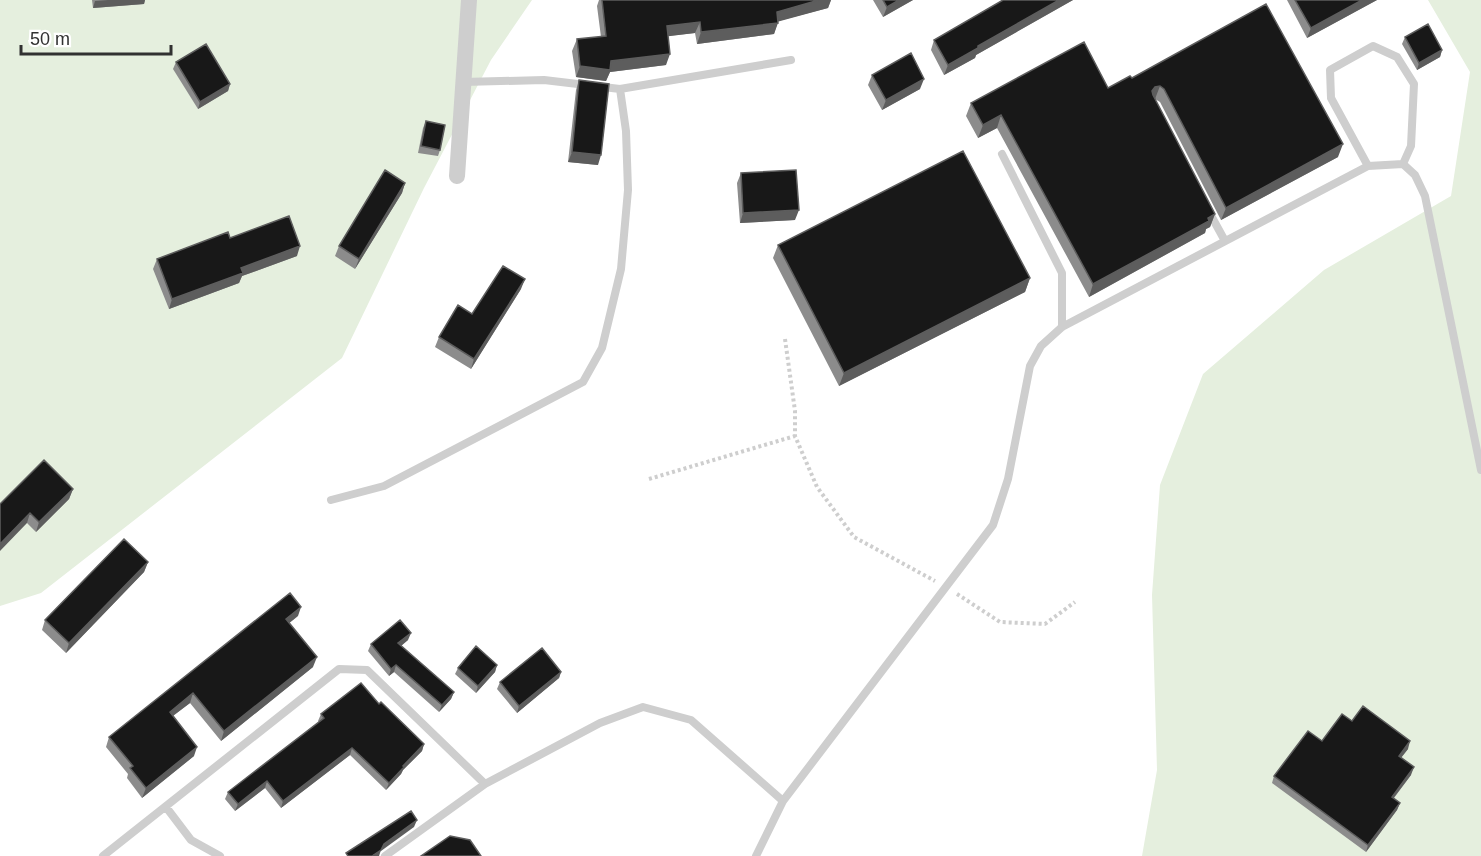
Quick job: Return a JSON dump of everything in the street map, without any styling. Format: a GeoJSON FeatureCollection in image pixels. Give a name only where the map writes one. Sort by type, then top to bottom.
{"type":"FeatureCollection","features":[{"type":"Feature","properties":{"kind":"street"},"geometry":{"type":"LineString","coordinates":[[457,176],[469,0]]}},
{"type":"Feature","properties":{"kind":"lane"},"geometry":{"type":"LineString","coordinates":[[1368,166],[1332,98],[1330,70],[1373,45],[1397,57],[1414,84],[1411,146],[1403,164]]}},
{"type":"Feature","properties":{"kind":"lane"},"geometry":{"type":"LineString","coordinates":[[463,82],[544,80],[620,89],[791,60]]}},
{"type":"Feature","properties":{"kind":"lane"},"geometry":{"type":"LineString","coordinates":[[331,500],[384,486],[583,382],[602,348],[621,269],[628,190],[626,131],[620,89]]}},
{"type":"Feature","properties":{"kind":"lane"},"geometry":{"type":"LineString","coordinates":[[1002,154],[1062,273],[1062,327]]}},
{"type":"Feature","properties":{"kind":"lane"},"geometry":{"type":"LineString","coordinates":[[756,856],[783,801],[993,525],[1008,479],[1030,366],[1041,346],[1062,327],[1368,166],[1403,164],[1415,175],[1425,196],[1481,470]]}},
{"type":"Feature","properties":{"kind":"lane"},"geometry":{"type":"LineString","coordinates":[[1203,199],[1225,241]]}},
{"type":"Feature","properties":{"kind":"lane"},"geometry":{"type":"LineString","coordinates":[[103,856],[339,669],[367,670],[485,784]]}},
{"type":"Feature","properties":{"kind":"lane"},"geometry":{"type":"LineString","coordinates":[[385,856],[485,784],[600,723],[643,707],[691,720],[783,801]]}},
{"type":"Feature","properties":{"kind":"lane"},"geometry":{"type":"LineString","coordinates":[[166,807],[191,840],[220,856]]}},
{"type":"Feature","properties":{"kind":"path"},"geometry":{"type":"LineString","coordinates":[[785,339],[795,411],[795,436],[817,487],[854,537],[946,586],[1000,622],[1045,624],[1075,602]]}},
{"type":"Feature","properties":{"kind":"path"},"geometry":{"type":"LineString","coordinates":[[649,479],[795,436]]}},
{"type":"Feature","properties":{"kind":"green space"},"geometry":{"type":"Polygon","coordinates":[[[0,0],[532,0],[491,60],[424,188],[342,358],[41,593],[0,606],[0,0]]]}},
{"type":"Feature","properties":{"kind":"green space"},"geometry":{"type":"Polygon","coordinates":[[[1428,0],[1481,0],[1481,856],[1142,856],[1157,770],[1152,595],[1160,485],[1203,374],[1324,270],[1451,196],[1470,72],[1428,0]]]}},
{"type":"Feature","properties":{"kind":"building"},"geometry":{"type":"Polygon","coordinates":[[[602,0],[819,0],[777,12],[778,23],[701,32],[700,22],[667,26],[670,54],[611,61],[610,70],[580,66],[577,39],[606,36],[602,0]]]}},
{"type":"Feature","properties":{"kind":"building"},"geometry":{"type":"Polygon","coordinates":[[[883,0],[899,0],[887,7],[883,0]]]}},
{"type":"Feature","properties":{"kind":"building"},"geometry":{"type":"Polygon","coordinates":[[[1003,0],[1059,0],[948,65],[934,40],[1003,0]]]}},
{"type":"Feature","properties":{"kind":"building"},"geometry":{"type":"Polygon","coordinates":[[[1295,0],[1362,0],[1311,28],[1295,0]]]}},
{"type":"Feature","properties":{"kind":"building"},"geometry":{"type":"Polygon","coordinates":[[[1266,4],[1343,144],[1226,208],[1164,89],[1160,86],[1155,87],[1152,91],[1153,95],[1215,214],[1208,218],[1209,221],[1093,284],[1001,115],[983,125],[971,103],[1084,42],[1108,88],[1130,76],[1132,78],[1266,4]]]}},
{"type":"Feature","properties":{"kind":"building"},"geometry":{"type":"Polygon","coordinates":[[[1428,24],[1442,50],[1419,63],[1405,37],[1428,24]]]}},
{"type":"Feature","properties":{"kind":"building"},"geometry":{"type":"Polygon","coordinates":[[[206,44],[230,84],[200,102],[176,62],[206,44]]]}},
{"type":"Feature","properties":{"kind":"building"},"geometry":{"type":"Polygon","coordinates":[[[911,53],[924,79],[886,100],[872,75],[911,53]]]}},
{"type":"Feature","properties":{"kind":"building"},"geometry":{"type":"Polygon","coordinates":[[[579,80],[609,84],[601,155],[572,152],[579,80]]]}},
{"type":"Feature","properties":{"kind":"building"},"geometry":{"type":"Polygon","coordinates":[[[426,121],[445,125],[440,150],[421,146],[426,121]]]}},
{"type":"Feature","properties":{"kind":"building"},"geometry":{"type":"Polygon","coordinates":[[[963,151],[1030,278],[844,373],[778,245],[963,151]]]}},
{"type":"Feature","properties":{"kind":"building"},"geometry":{"type":"Polygon","coordinates":[[[385,170],[405,183],[359,259],[339,246],[385,170]]]}},
{"type":"Feature","properties":{"kind":"building"},"geometry":{"type":"Polygon","coordinates":[[[796,170],[799,210],[743,213],[741,173],[796,170]]]}},
{"type":"Feature","properties":{"kind":"building"},"geometry":{"type":"Polygon","coordinates":[[[289,216],[300,246],[241,268],[243,273],[172,299],[157,259],[228,232],[230,238],[289,216]]]}},
{"type":"Feature","properties":{"kind":"building"},"geometry":{"type":"Polygon","coordinates":[[[503,266],[525,279],[474,359],[439,337],[458,305],[472,314],[503,266]]]}},
{"type":"Feature","properties":{"kind":"building"},"geometry":{"type":"Polygon","coordinates":[[[44,460],[73,489],[39,522],[30,513],[0,544],[0,504],[44,460]]]}},
{"type":"Feature","properties":{"kind":"building"},"geometry":{"type":"Polygon","coordinates":[[[124,539],[148,562],[69,643],[45,620],[124,539]]]}},
{"type":"Feature","properties":{"kind":"building"},"geometry":{"type":"Polygon","coordinates":[[[290,593],[301,607],[286,619],[317,657],[224,731],[193,693],[170,712],[197,747],[146,788],[130,768],[133,766],[109,737],[290,593]]]}},
{"type":"Feature","properties":{"kind":"building"},"geometry":{"type":"Polygon","coordinates":[[[400,620],[411,633],[398,643],[454,692],[442,705],[396,665],[391,669],[371,644],[400,620]]]}},
{"type":"Feature","properties":{"kind":"building"},"geometry":{"type":"Polygon","coordinates":[[[476,646],[497,665],[478,686],[458,668],[476,646]]]}},
{"type":"Feature","properties":{"kind":"building"},"geometry":{"type":"Polygon","coordinates":[[[542,648],[561,672],[519,706],[500,682],[542,648]]]}},
{"type":"Feature","properties":{"kind":"building"},"geometry":{"type":"Polygon","coordinates":[[[361,683],[379,704],[381,702],[424,744],[389,783],[352,748],[283,801],[267,781],[238,804],[228,792],[324,718],[321,714],[361,683]]]}},
{"type":"Feature","properties":{"kind":"building"},"geometry":{"type":"Polygon","coordinates":[[[1363,706],[1410,741],[1399,756],[1414,767],[1392,797],[1400,803],[1368,845],[1274,776],[1308,731],[1322,741],[1342,714],[1352,721],[1363,706]]]}},
{"type":"Feature","properties":{"kind":"building"},"geometry":{"type":"Polygon","coordinates":[[[411,811],[417,820],[384,844],[381,850],[372,856],[348,856],[346,853],[411,811]]]}},
{"type":"Feature","properties":{"kind":"building"},"geometry":{"type":"Polygon","coordinates":[[[450,836],[470,840],[481,856],[421,856],[450,836]]]}}]}
